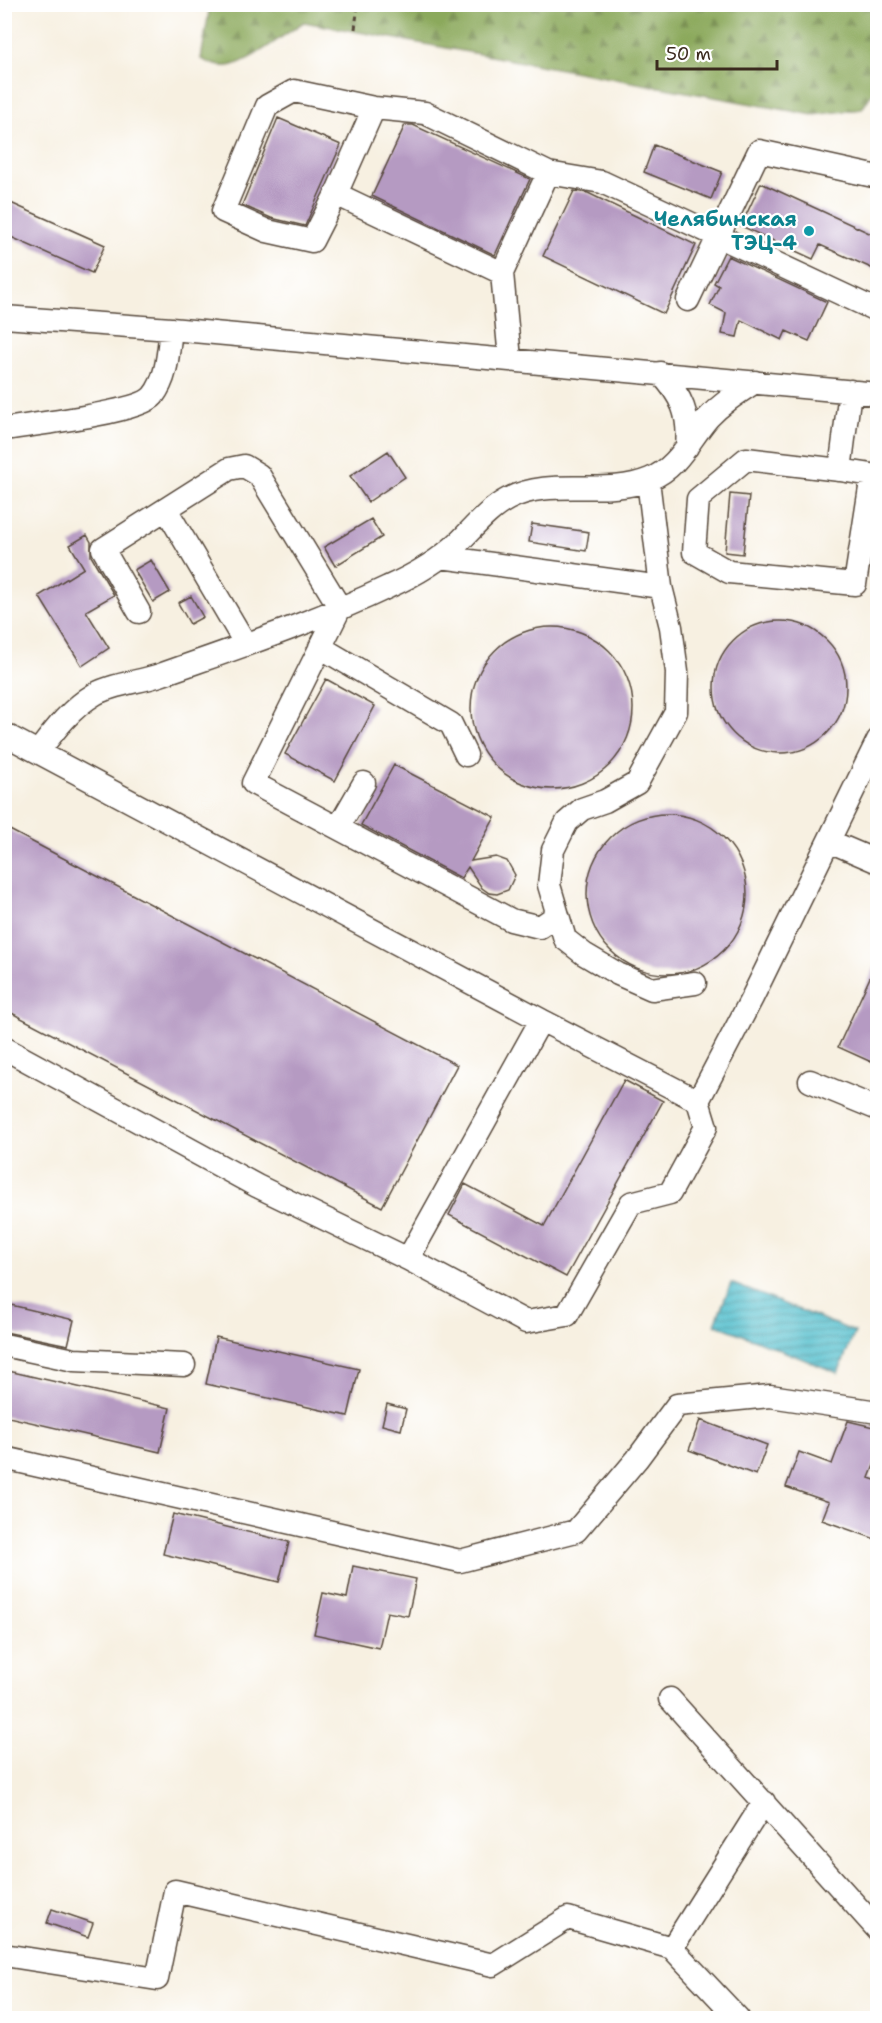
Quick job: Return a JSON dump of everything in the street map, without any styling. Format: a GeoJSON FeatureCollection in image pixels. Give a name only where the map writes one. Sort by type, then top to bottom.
{"type":"FeatureCollection","features":[{"type":"Feature","properties":{"kind":"lane"},"geometry":{"type":"LineString","coordinates":[[374,108],[336,194],[312,241],[267,231],[223,211],[267,106],[294,91],[374,108],[425,113],[548,173],[602,182],[878,311]]}},
{"type":"Feature","properties":{"kind":"lane"},"geometry":{"type":"LineString","coordinates":[[688,300],[759,151],[878,177]]}},
{"type":"Feature","properties":{"kind":"lane"},"geometry":{"type":"LineString","coordinates":[[510,359],[502,273],[548,173]]}},
{"type":"Feature","properties":{"kind":"lane"},"geometry":{"type":"LineString","coordinates":[[336,194],[502,273]]}},
{"type":"Feature","properties":{"kind":"lane"},"geometry":{"type":"LineString","coordinates":[[4,317],[171,329],[878,394]]}},
{"type":"Feature","properties":{"kind":"lane"},"geometry":{"type":"LineString","coordinates":[[4,429],[129,408],[153,397],[165,374],[171,329]]}},
{"type":"Feature","properties":{"kind":"lane"},"geometry":{"type":"LineString","coordinates":[[660,373],[676,389],[685,408],[689,427],[687,447]]}},
{"type":"Feature","properties":{"kind":"lane"},"geometry":{"type":"LineString","coordinates":[[38,752],[63,720],[95,694],[158,675],[340,608],[388,587],[431,565],[483,517],[507,499],[533,490],[560,487],[595,490],[648,480],[670,469],[708,418],[726,401],[755,382]]}},
{"type":"Feature","properties":{"kind":"lane"},"geometry":{"type":"LineString","coordinates":[[840,470],[850,391]]}},
{"type":"Feature","properties":{"kind":"lane"},"geometry":{"type":"LineString","coordinates":[[746,459],[840,470],[872,475],[855,584],[729,572],[694,552],[698,500],[746,459]]}},
{"type":"Feature","properties":{"kind":"lane"},"geometry":{"type":"LineString","coordinates":[[139,612],[103,549],[229,469],[244,466],[259,475],[340,608]]}},
{"type":"Feature","properties":{"kind":"lane"},"geometry":{"type":"LineString","coordinates":[[648,480],[661,587],[671,627],[677,672],[676,712],[637,783],[605,801],[582,809],[567,822],[553,850],[549,885],[556,916],[565,939],[618,974],[652,989],[695,983]]}},
{"type":"Feature","properties":{"kind":"lane"},"geometry":{"type":"LineString","coordinates":[[166,509],[245,643]]}},
{"type":"Feature","properties":{"kind":"lane"},"geometry":{"type":"LineString","coordinates":[[441,557],[661,587]]}},
{"type":"Feature","properties":{"kind":"lane"},"geometry":{"type":"LineString","coordinates":[[340,608],[253,783],[511,920],[540,927],[556,916]]}},
{"type":"Feature","properties":{"kind":"lane"},"geometry":{"type":"LineString","coordinates":[[321,647],[451,724],[466,755]]}},
{"type":"Feature","properties":{"kind":"lane"},"geometry":{"type":"LineString","coordinates":[[4,734],[698,1101]]}},
{"type":"Feature","properties":{"kind":"lane"},"geometry":{"type":"LineString","coordinates":[[4,1048],[257,1185],[408,1259],[526,1322],[567,1315],[631,1203],[670,1193],[706,1127],[698,1101],[752,998],[878,740]]}},
{"type":"Feature","properties":{"kind":"lane"},"geometry":{"type":"LineString","coordinates":[[338,828],[364,783]]}},
{"type":"Feature","properties":{"kind":"lane"},"geometry":{"type":"LineString","coordinates":[[829,841],[878,862]]}},
{"type":"Feature","properties":{"kind":"lane"},"geometry":{"type":"LineString","coordinates":[[408,1259],[541,1020]]}},
{"type":"Feature","properties":{"kind":"lane"},"geometry":{"type":"LineString","coordinates":[[810,1081],[878,1109]]}},
{"type":"Feature","properties":{"kind":"lane"},"geometry":{"type":"LineString","coordinates":[[4,1345],[74,1360],[184,1365]]}},
{"type":"Feature","properties":{"kind":"lane"},"geometry":{"type":"LineString","coordinates":[[4,1458],[459,1561],[576,1531],[637,1459],[676,1405],[770,1396],[878,1412]]}},
{"type":"Feature","properties":{"kind":"lane"},"geometry":{"type":"LineString","coordinates":[[670,1699],[878,1930]]}},
{"type":"Feature","properties":{"kind":"lane"},"geometry":{"type":"LineString","coordinates":[[672,1948],[764,1802]]}},
{"type":"Feature","properties":{"kind":"lane"},"geometry":{"type":"LineString","coordinates":[[4,1954],[157,1979],[175,1891],[493,1965],[568,1918],[672,1948],[738,2019]]}},
{"type":"Feature","properties":{"kind":"path"},"geometry":{"type":"LineString","coordinates":[[355,29],[358,4]]}},
{"type":"Feature","properties":{"kind":"green space"},"geometry":{"type":"Polygon","coordinates":[[[210,5],[877,5],[877,85],[862,109],[813,115],[304,22],[246,60],[221,66],[201,59],[210,5]]]}},
{"type":"Feature","properties":{"kind":"water"},"geometry":{"type":"Polygon","coordinates":[[[731,1283],[855,1332],[838,1373],[715,1324],[731,1283]]]}},
{"type":"Feature","properties":{"kind":"building"},"geometry":{"type":"Polygon","coordinates":[[[278,118],[341,145],[305,226],[271,218],[242,205],[278,118]]]}},
{"type":"Feature","properties":{"kind":"building"},"geometry":{"type":"Polygon","coordinates":[[[405,125],[413,125],[530,179],[495,255],[372,196],[405,125]]]}},
{"type":"Feature","properties":{"kind":"building"},"geometry":{"type":"Polygon","coordinates":[[[654,145],[722,172],[711,199],[644,172],[654,145]]]}},
{"type":"Feature","properties":{"kind":"building","name":"Челябинская ТЭЦ-4"},"geometry":{"type":"Polygon","coordinates":[[[761,183],[878,237],[878,271],[820,245],[813,259],[741,226],[761,183]]]}},
{"type":"Feature","properties":{"kind":"building"},"geometry":{"type":"Polygon","coordinates":[[[574,191],[588,193],[696,245],[664,314],[543,256],[574,191]]]}},
{"type":"Feature","properties":{"kind":"building"},"geometry":{"type":"Polygon","coordinates":[[[4,200],[105,245],[92,273],[4,234],[4,200]]]}},
{"type":"Feature","properties":{"kind":"building"},"geometry":{"type":"Polygon","coordinates":[[[728,256],[827,302],[809,341],[786,331],[782,340],[741,320],[737,337],[722,334],[726,313],[710,305],[719,286],[714,283],[728,256]]]}},
{"type":"Feature","properties":{"kind":"building"},"geometry":{"type":"Polygon","coordinates":[[[388,451],[405,477],[368,502],[350,476],[388,451]]]}},
{"type":"Feature","properties":{"kind":"building"},"geometry":{"type":"Polygon","coordinates":[[[730,494],[749,496],[743,554],[725,552],[730,494]]]}},
{"type":"Feature","properties":{"kind":"building"},"geometry":{"type":"Polygon","coordinates":[[[371,519],[382,537],[335,566],[324,547],[371,519]]]}},
{"type":"Feature","properties":{"kind":"building"},"geometry":{"type":"Polygon","coordinates":[[[532,524],[589,532],[586,551],[529,542],[532,524]]]}},
{"type":"Feature","properties":{"kind":"building"},"geometry":{"type":"Polygon","coordinates":[[[87,535],[91,542],[91,556],[114,595],[86,611],[109,648],[82,666],[39,596],[84,568],[70,545],[87,535]]]}},
{"type":"Feature","properties":{"kind":"building"},"geometry":{"type":"Polygon","coordinates":[[[151,560],[170,592],[153,602],[134,570],[151,560]]]}},
{"type":"Feature","properties":{"kind":"building"},"geometry":{"type":"Polygon","coordinates":[[[191,596],[203,617],[190,624],[178,603],[191,596]]]}},
{"type":"Feature","properties":{"kind":"building"},"geometry":{"type":"Polygon","coordinates":[[[780,621],[805,626],[827,640],[841,662],[846,687],[841,712],[827,734],[805,748],[780,753],[755,748],[733,734],[719,712],[714,687],[719,662],[733,640],[755,626],[780,621]]]}},
{"type":"Feature","properties":{"kind":"building"},"geometry":{"type":"Polygon","coordinates":[[[552,627],[583,633],[609,651],[627,677],[633,708],[627,739],[609,765],[583,783],[552,789],[521,783],[495,765],[477,739],[471,708],[477,677],[495,651],[521,633],[552,627]]]}},
{"type":"Feature","properties":{"kind":"building"},"geometry":{"type":"Polygon","coordinates":[[[326,679],[375,706],[335,781],[285,754],[326,679]]]}},
{"type":"Feature","properties":{"kind":"building"},"geometry":{"type":"Polygon","coordinates":[[[394,765],[495,817],[471,861],[496,857],[507,861],[515,875],[508,890],[497,894],[489,893],[482,888],[468,867],[461,878],[361,825],[394,765]]]}},
{"type":"Feature","properties":{"kind":"building"},"geometry":{"type":"Polygon","coordinates":[[[667,814],[698,820],[724,837],[741,863],[747,894],[741,925],[724,951],[698,968],[667,974],[636,968],[610,951],[593,925],[587,894],[593,863],[610,837],[636,820],[667,814]]]}},
{"type":"Feature","properties":{"kind":"building"},"geometry":{"type":"Polygon","coordinates":[[[4,827],[457,1065],[382,1207],[4,1009],[4,827]]]}},
{"type":"Feature","properties":{"kind":"building"},"geometry":{"type":"Polygon","coordinates":[[[878,960],[878,1065],[838,1047],[878,960]]]}},
{"type":"Feature","properties":{"kind":"building"},"geometry":{"type":"Polygon","coordinates":[[[624,1080],[663,1101],[566,1277],[449,1215],[465,1184],[544,1226],[624,1080]]]}},
{"type":"Feature","properties":{"kind":"building"},"geometry":{"type":"Polygon","coordinates":[[[11,1305],[74,1320],[68,1345],[5,1332],[11,1305]]]}},
{"type":"Feature","properties":{"kind":"building"},"geometry":{"type":"Polygon","coordinates":[[[216,1337],[359,1369],[348,1416],[206,1384],[216,1337]]]}},
{"type":"Feature","properties":{"kind":"building"},"geometry":{"type":"Polygon","coordinates":[[[4,1370],[170,1408],[160,1452],[4,1416],[4,1370]]]}},
{"type":"Feature","properties":{"kind":"building"},"geometry":{"type":"Polygon","coordinates":[[[387,1404],[406,1409],[401,1430],[382,1425],[387,1404]]]}},
{"type":"Feature","properties":{"kind":"building"},"geometry":{"type":"Polygon","coordinates":[[[700,1420],[767,1445],[756,1475],[689,1450],[700,1420]]]}},
{"type":"Feature","properties":{"kind":"building"},"geometry":{"type":"Polygon","coordinates":[[[848,1421],[878,1428],[878,1455],[869,1478],[878,1481],[878,1540],[822,1520],[829,1502],[786,1487],[799,1452],[832,1464],[848,1421]]]}},
{"type":"Feature","properties":{"kind":"building"},"geometry":{"type":"Polygon","coordinates":[[[173,1514],[289,1542],[279,1582],[163,1554],[173,1514]]]}},
{"type":"Feature","properties":{"kind":"building"},"geometry":{"type":"Polygon","coordinates":[[[353,1566],[416,1579],[408,1616],[387,1612],[379,1648],[314,1634],[323,1593],[347,1598],[353,1566]]]}},
{"type":"Feature","properties":{"kind":"building"},"geometry":{"type":"Polygon","coordinates":[[[52,1909],[93,1923],[88,1937],[47,1923],[52,1909]]]}},
{"type":"Feature","properties":{"kind":"place","name":"Челябинская ТЭЦ-4"},"geometry":{"type":"Point","coordinates":[809,231]}}]}
